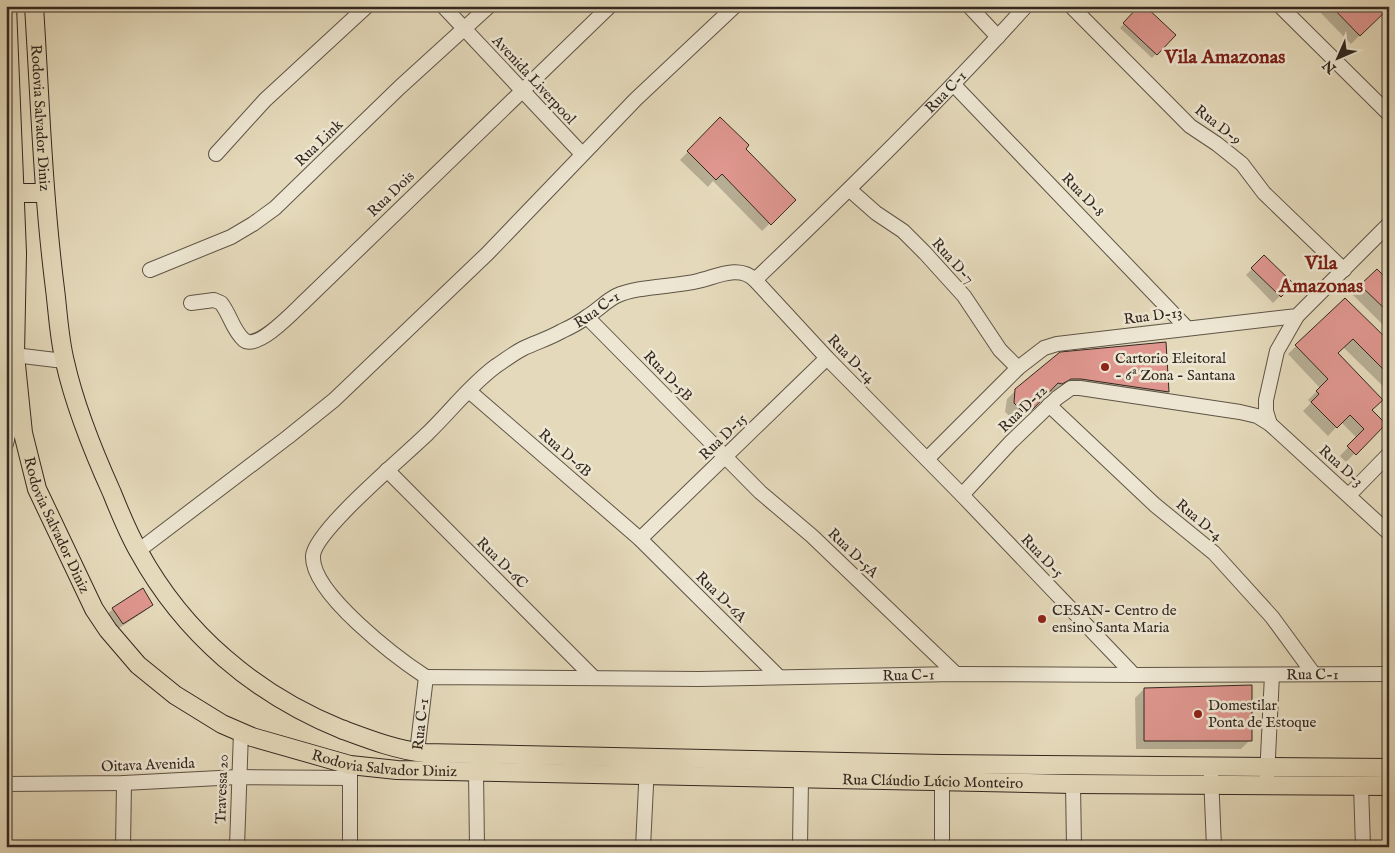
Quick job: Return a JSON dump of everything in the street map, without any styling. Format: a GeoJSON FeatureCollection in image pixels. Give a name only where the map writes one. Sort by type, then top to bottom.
{"type":"FeatureCollection","features":[{"type":"Feature","properties":{"kind":"main road","name":"Rodovia Salvador Diniz"},"geometry":{"type":"LineString","coordinates":[[7,6],[14,193],[11,253],[11,354],[18,389],[23,433],[37,490],[94,609],[128,654],[162,685],[197,709],[252,737],[350,772],[476,772]]}},
{"type":"Feature","properties":{"kind":"main road","name":"Rodovia Salvador Diniz"},"geometry":{"type":"LineString","coordinates":[[34,6],[48,237],[64,362],[91,447],[138,551],[157,583],[195,630],[253,682],[311,716],[369,740],[417,752],[476,754]]}},
{"type":"Feature","properties":{"kind":"main road"},"geometry":{"type":"LineString","coordinates":[[14,193],[45,193]]}},
{"type":"Feature","properties":{"kind":"main road","name":"Rua C-1"},"geometry":{"type":"LineString","coordinates":[[415,771],[417,752]]}},
{"type":"Feature","properties":{"kind":"main road","name":"Rua Cláudio Lúcio Monteiro"},"geometry":{"type":"LineString","coordinates":[[476,754],[942,764],[1210,766],[1267,776],[1389,786]]}},
{"type":"Feature","properties":{"kind":"main road","name":"Rua Cláudio Lúcio Monteiro"},"geometry":{"type":"LineString","coordinates":[[476,772],[941,782],[1211,785],[1267,776],[1389,768]]}},
{"type":"Feature","properties":{"kind":"street"},"geometry":{"type":"LineString","coordinates":[[216,154],[265,100],[366,6]]}},
{"type":"Feature","properties":{"kind":"street","name":"Avenida Liverpool"},"geometry":{"type":"LineString","coordinates":[[442,6],[582,154]]}},
{"type":"Feature","properties":{"kind":"street","name":"Rua Link"},"geometry":{"type":"LineString","coordinates":[[150,270],[231,236],[253,224],[275,208],[400,87],[489,6]]}},
{"type":"Feature","properties":{"kind":"street","name":"Rua Dois"},"geometry":{"type":"LineString","coordinates":[[191,303],[218,301],[224,306],[238,333],[245,341],[250,343],[261,338],[307,299],[610,6]]}},
{"type":"Feature","properties":{"kind":"street"},"geometry":{"type":"LineString","coordinates":[[138,551],[334,400],[487,254],[636,99],[735,6]]}},
{"type":"Feature","properties":{"kind":"street"},"geometry":{"type":"LineString","coordinates":[[969,6],[998,37]]}},
{"type":"Feature","properties":{"kind":"street","name":"Rua C-1"},"geometry":{"type":"LineString","coordinates":[[1026,6],[954,85],[850,190],[755,280],[748,274],[736,272],[684,284],[630,292],[613,298],[588,317],[556,335],[514,354],[487,374],[428,434],[386,470],[323,536],[314,551],[314,564],[322,585],[335,600],[380,642],[426,678],[699,679],[956,674],[1389,674]]}},
{"type":"Feature","properties":{"kind":"street","name":"Rua D-9"},"geometry":{"type":"LineString","coordinates":[[1071,6],[1190,126],[1242,164],[1264,193],[1344,270]]}},
{"type":"Feature","properties":{"kind":"street"},"geometry":{"type":"LineString","coordinates":[[1280,6],[1389,114]]}},
{"type":"Feature","properties":{"kind":"street","name":"Rua D-8"},"geometry":{"type":"LineString","coordinates":[[954,85],[1187,328]]}},
{"type":"Feature","properties":{"kind":"street","name":"Rua D-7"},"geometry":{"type":"LineString","coordinates":[[850,190],[876,213],[903,231],[925,253],[964,296],[1000,350],[1018,368]]}},
{"type":"Feature","properties":{"kind":"street"},"geometry":{"type":"LineString","coordinates":[[1270,424],[1266,411],[1266,400],[1277,351],[1298,316],[1389,224]]}},
{"type":"Feature","properties":{"kind":"street","name":"Rua D-14"},"geometry":{"type":"LineString","coordinates":[[755,280],[827,358],[927,459]]}},
{"type":"Feature","properties":{"kind":"street","name":"Rua D-13"},"geometry":{"type":"LineString","coordinates":[[927,459],[1018,368],[1044,348],[1057,344],[1298,316]]}},
{"type":"Feature","properties":{"kind":"street","name":"Rua D-5B"},"geometry":{"type":"LineString","coordinates":[[588,317],[725,457]]}},
{"type":"Feature","properties":{"kind":"street"},"geometry":{"type":"LineString","coordinates":[[11,354],[64,362]]}},
{"type":"Feature","properties":{"kind":"street","name":"Rua D-15"},"geometry":{"type":"LineString","coordinates":[[640,539],[827,358]]}},
{"type":"Feature","properties":{"kind":"street","name":"Rua D-12"},"geometry":{"type":"LineString","coordinates":[[962,495],[1011,442],[1067,390],[1080,388],[1240,412],[1257,416],[1270,424]]}},
{"type":"Feature","properties":{"kind":"street"},"geometry":{"type":"LineString","coordinates":[[6,444],[18,389]]}},
{"type":"Feature","properties":{"kind":"street","name":"Rua D-6B"},"geometry":{"type":"LineString","coordinates":[[469,391],[640,539]]}},
{"type":"Feature","properties":{"kind":"street","name":"Rua D-4"},"geometry":{"type":"LineString","coordinates":[[1049,405],[1155,505],[1214,553],[1272,618],[1313,673]]}},
{"type":"Feature","properties":{"kind":"street","name":"Rua D-3"},"geometry":{"type":"LineString","coordinates":[[1270,424],[1389,533]]}},
{"type":"Feature","properties":{"kind":"street"},"geometry":{"type":"LineString","coordinates":[[1349,495],[1389,454]]}},
{"type":"Feature","properties":{"kind":"street","name":"Rua D-5A"},"geometry":{"type":"LineString","coordinates":[[725,457],[773,504],[812,536],[956,674]]}},
{"type":"Feature","properties":{"kind":"street","name":"Rua D-5"},"geometry":{"type":"LineString","coordinates":[[927,459],[1134,675]]}},
{"type":"Feature","properties":{"kind":"street","name":"Rua D-6C"},"geometry":{"type":"LineString","coordinates":[[386,470],[594,678]]}},
{"type":"Feature","properties":{"kind":"street","name":"Rua D-6A"},"geometry":{"type":"LineString","coordinates":[[640,539],[779,677]]}},
{"type":"Feature","properties":{"kind":"street"},"geometry":{"type":"LineString","coordinates":[[1267,776],[1272,675]]}},
{"type":"Feature","properties":{"kind":"street","name":"Rua C-1"},"geometry":{"type":"LineString","coordinates":[[417,752],[426,678]]}},
{"type":"Feature","properties":{"kind":"street","name":"Travessa 20"},"geometry":{"type":"LineString","coordinates":[[237,847],[241,732]]}},
{"type":"Feature","properties":{"kind":"street"},"geometry":{"type":"LineString","coordinates":[[643,847],[646,757]]}},
{"type":"Feature","properties":{"kind":"street"},"geometry":{"type":"LineString","coordinates":[[942,764],[942,847]]}},
{"type":"Feature","properties":{"kind":"street"},"geometry":{"type":"LineString","coordinates":[[1210,766],[1214,847]]}},
{"type":"Feature","properties":{"kind":"street"},"geometry":{"type":"LineString","coordinates":[[350,772],[350,847]]}},
{"type":"Feature","properties":{"kind":"street","name":"Oitava Avenida"},"geometry":{"type":"LineString","coordinates":[[6,784],[124,782],[350,772]]}},
{"type":"Feature","properties":{"kind":"street"},"geometry":{"type":"LineString","coordinates":[[476,772],[478,847]]}},
{"type":"Feature","properties":{"kind":"street"},"geometry":{"type":"LineString","coordinates":[[800,847],[801,778]]}},
{"type":"Feature","properties":{"kind":"street"},"geometry":{"type":"LineString","coordinates":[[123,847],[124,782]]}},
{"type":"Feature","properties":{"kind":"street"},"geometry":{"type":"LineString","coordinates":[[1072,784],[1074,847]]}},
{"type":"Feature","properties":{"kind":"street"},"geometry":{"type":"LineString","coordinates":[[1362,785],[1363,847]]}},
{"type":"Feature","properties":{"kind":"building"},"geometry":{"type":"Polygon","coordinates":[[[1139,6],[1145,6],[1176,35],[1157,55],[1123,23],[1139,6]]]}},
{"type":"Feature","properties":{"kind":"building"},"geometry":{"type":"Polygon","coordinates":[[[1331,6],[1389,6],[1389,8],[1360,36],[1331,6]]]}},
{"type":"Feature","properties":{"kind":"building"},"geometry":{"type":"Polygon","coordinates":[[[720,117],[749,145],[746,149],[796,200],[771,225],[722,174],[716,180],[687,151],[720,117]]]}},
{"type":"Feature","properties":{"kind":"building"},"geometry":{"type":"Polygon","coordinates":[[[1264,255],[1294,284],[1281,297],[1251,268],[1264,255]]]}},
{"type":"Feature","properties":{"kind":"building"},"geometry":{"type":"Polygon","coordinates":[[[1377,269],[1389,281],[1389,313],[1360,285],[1377,269]]]}},
{"type":"Feature","properties":{"kind":"building"},"geometry":{"type":"Polygon","coordinates":[[[1345,298],[1389,341],[1389,375],[1353,339],[1338,353],[1383,400],[1372,410],[1386,424],[1356,455],[1347,446],[1364,429],[1350,415],[1337,428],[1311,402],[1319,394],[1316,391],[1328,379],[1295,345],[1345,298]]]}},
{"type":"Feature","properties":{"kind":"building","name":"Cartorio Eleitoral - 6ª Zona - Santana"},"geometry":{"type":"Polygon","coordinates":[[[1166,342],[1169,392],[1071,379],[1062,384],[1058,383],[1032,410],[1023,412],[1014,403],[1015,389],[1060,352],[1166,342]]]}},
{"type":"Feature","properties":{"kind":"building"},"geometry":{"type":"Polygon","coordinates":[[[143,588],[153,605],[123,624],[112,608],[143,588]]]}},
{"type":"Feature","properties":{"kind":"building","name":"Domestilar Ponta de Estoque"},"geometry":{"type":"Polygon","coordinates":[[[1252,685],[1252,741],[1144,741],[1144,688],[1252,685]]]}},
{"type":"Feature","properties":{"kind":"place","name":"Cartorio Eleitoral - 6ª Zona - Santana"},"geometry":{"type":"Point","coordinates":[1105,367]}},
{"type":"Feature","properties":{"kind":"place","name":"CESAN- Centro de ensino Santa Maria"},"geometry":{"type":"Point","coordinates":[1042,619]}},
{"type":"Feature","properties":{"kind":"place","name":"Domestilar Ponta de Estoque"},"geometry":{"type":"Point","coordinates":[1198,714]}},
{"type":"Feature","properties":{"kind":"district","name":"Vila Amazonas"},"geometry":{"type":"Point","coordinates":[1225,57]}},
{"type":"Feature","properties":{"kind":"district","name":"Vila Amazonas"},"geometry":{"type":"Point","coordinates":[1321,274]}}]}
